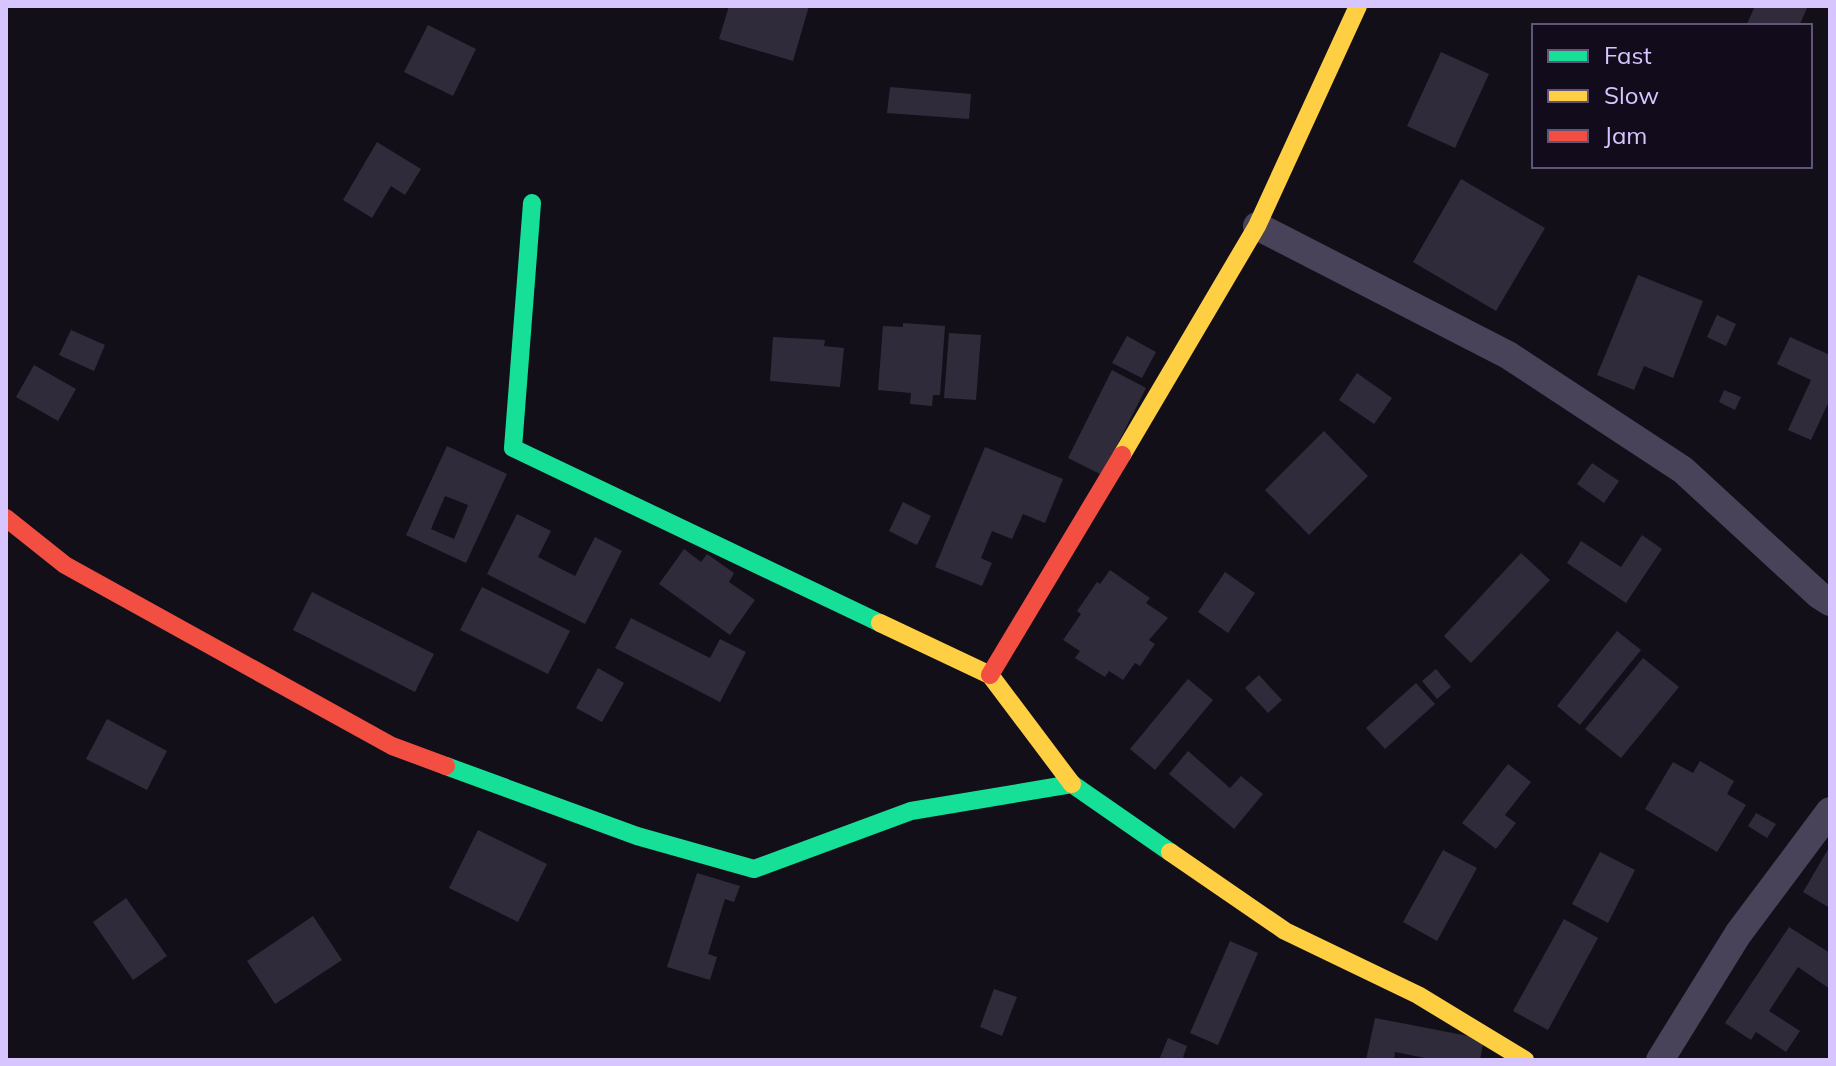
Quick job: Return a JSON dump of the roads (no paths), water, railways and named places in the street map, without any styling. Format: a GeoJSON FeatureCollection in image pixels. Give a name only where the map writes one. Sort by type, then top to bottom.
{"type":"FeatureCollection","features":[{"type":"Feature","properties":{"kind":"street"},"geometry":{"type":"LineString","coordinates":[[990,675],[1257,226],[1358,6]]}},
{"type":"Feature","properties":{"kind":"street"},"geometry":{"type":"LineString","coordinates":[[532,203],[513,448],[990,675],[1072,784],[1285,931],[1418,995],[1525,1060]]}},
{"type":"Feature","properties":{"kind":"street"},"geometry":{"type":"LineString","coordinates":[[1257,226],[1508,355],[1646,445],[1683,470],[1830,602]]}},
{"type":"Feature","properties":{"kind":"street"},"geometry":{"type":"LineString","coordinates":[[6,518],[65,565],[392,746],[637,836],[754,869],[911,811],[1072,784]]}},
{"type":"Feature","properties":{"kind":"street"},"geometry":{"type":"LineString","coordinates":[[1660,1060],[1738,934],[1830,811]]}}]}
